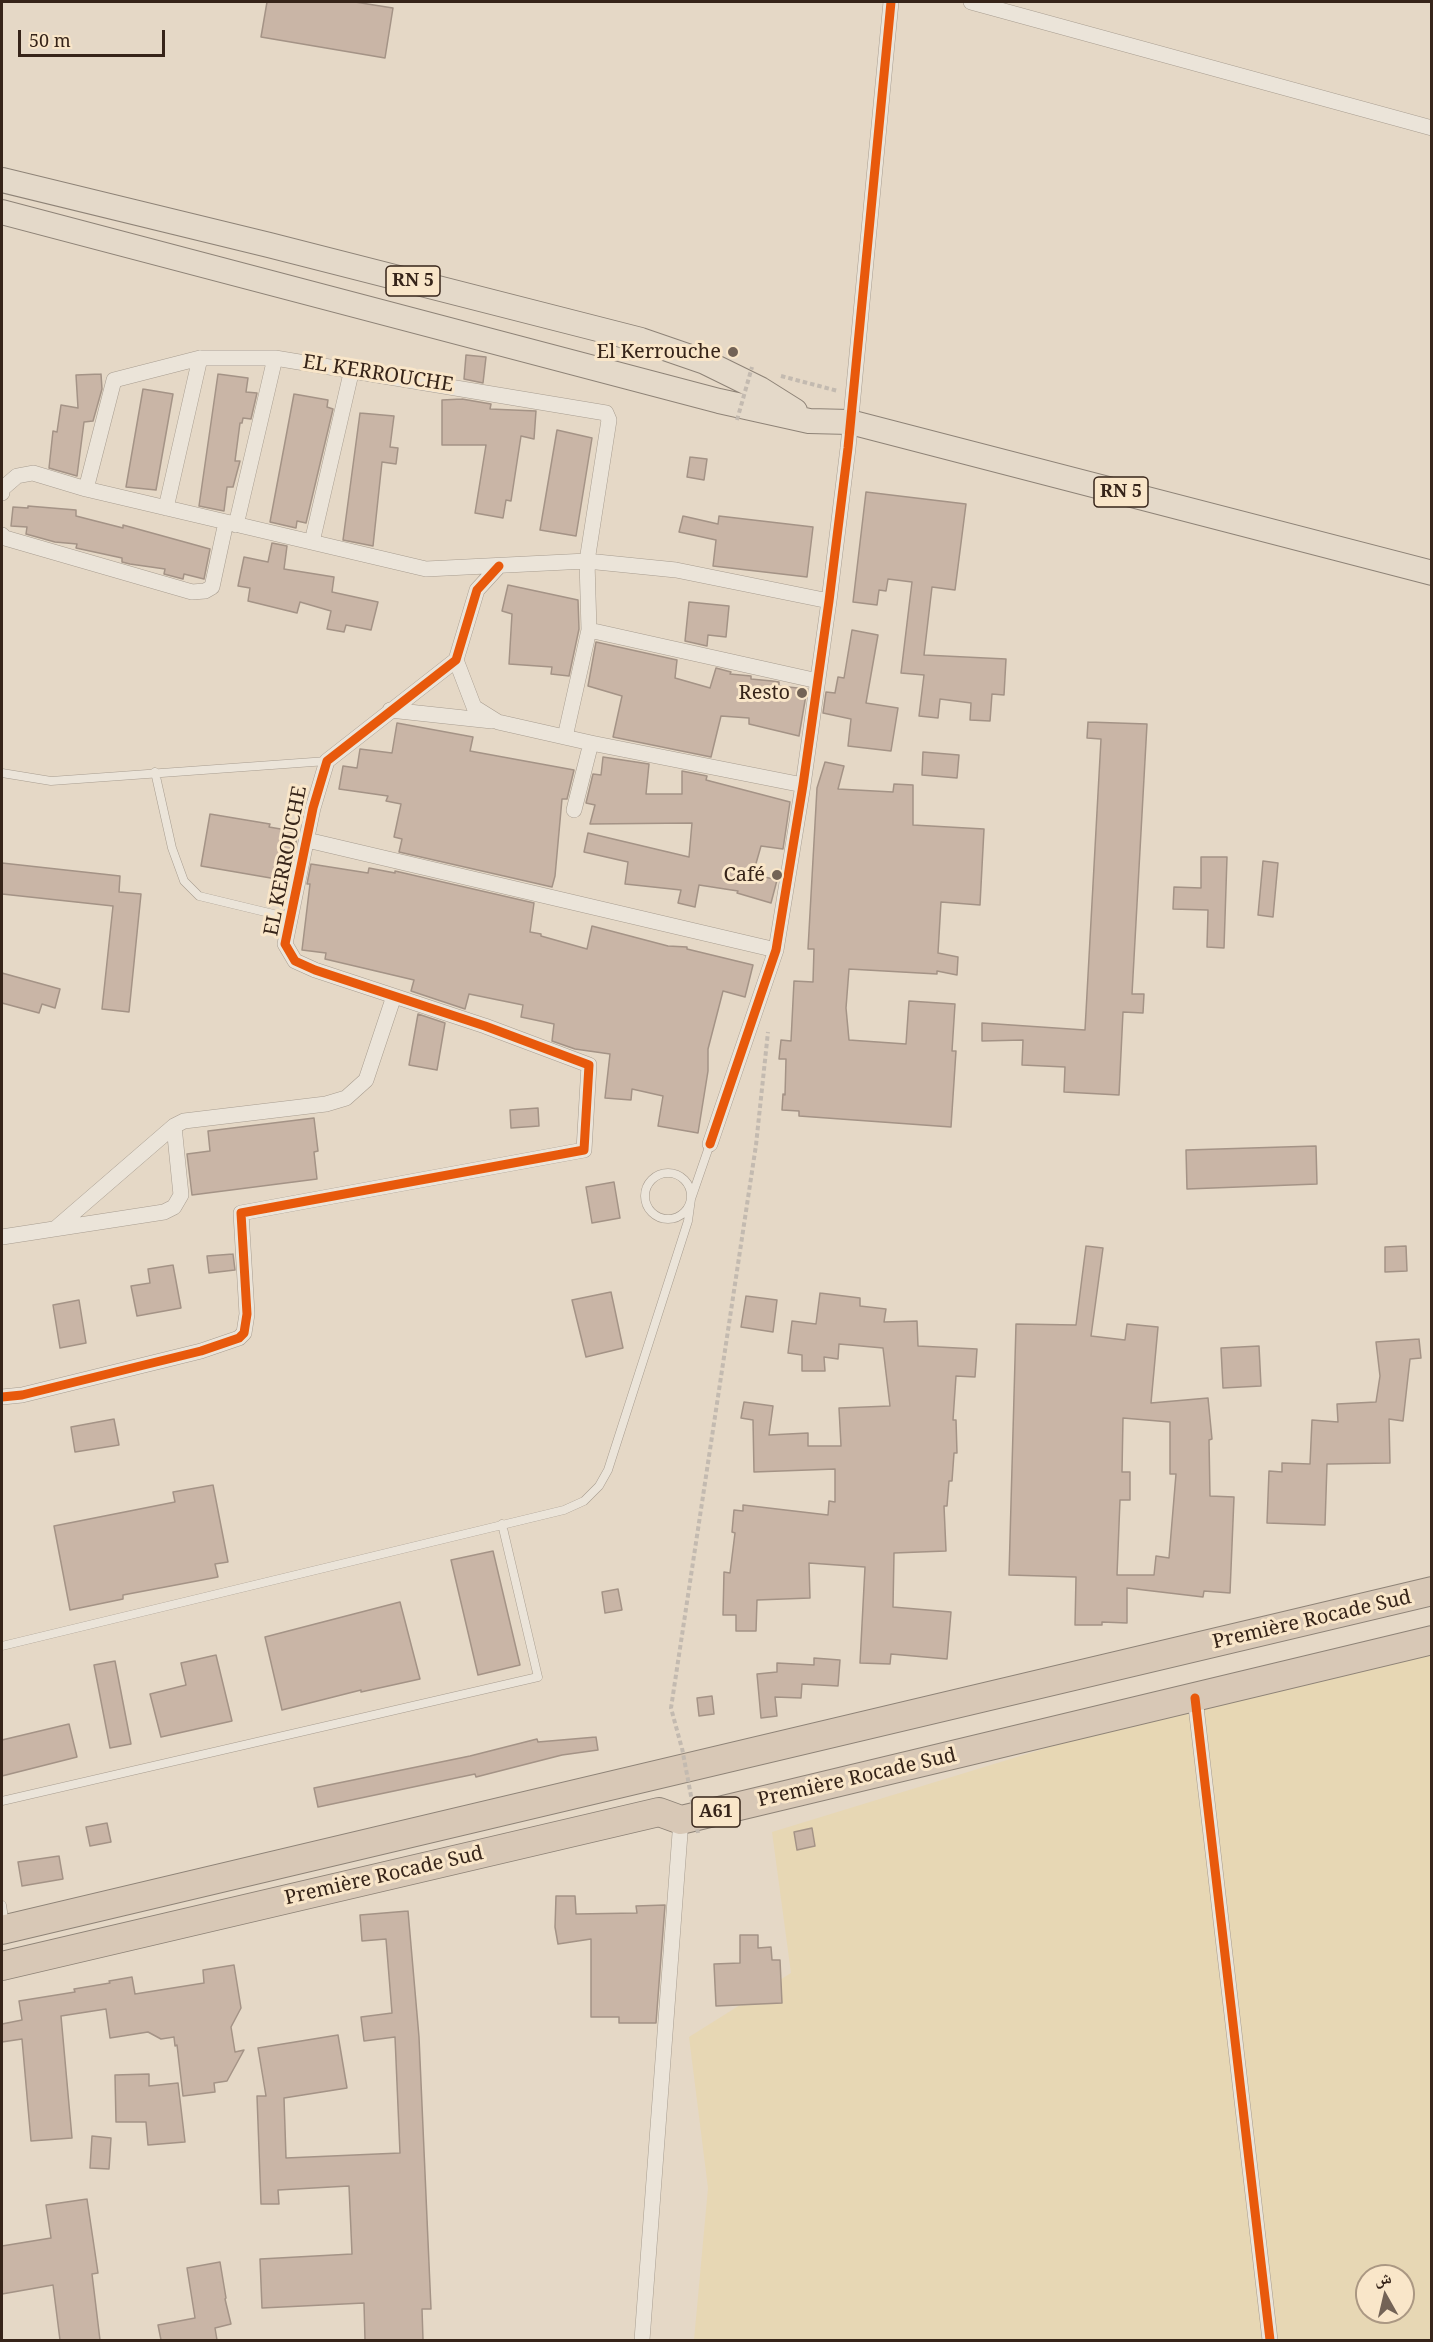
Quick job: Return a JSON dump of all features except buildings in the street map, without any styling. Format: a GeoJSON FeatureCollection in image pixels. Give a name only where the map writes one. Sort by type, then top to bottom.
{"type":"FeatureCollection","features":[{"type":"Feature","properties":{"kind":"highway","name":"Première Rocade Sud"},"geometry":{"type":"LineString","coordinates":[[3,1921],[1431,1591]]}},
{"type":"Feature","properties":{"kind":"highway","name":"Première Rocade Sud"},"geometry":{"type":"LineString","coordinates":[[2,1966],[659,1812],[690,1826],[1431,1640]]}},
{"type":"Feature","properties":{"kind":"main road","name":"RN 5"},"geometry":{"type":"LineString","coordinates":[[2,180],[280,247],[641,340],[705,362],[760,389],[809,421]]}},
{"type":"Feature","properties":{"kind":"main road","name":"RN 5"},"geometry":{"type":"LineString","coordinates":[[2,212],[719,401],[809,421],[850,422],[1431,573]]}},
{"type":"Feature","properties":{"kind":"street"},"geometry":{"type":"LineString","coordinates":[[710,1144],[776,950],[803,784],[829,602],[850,422],[891,2]]}},
{"type":"Feature","properties":{"kind":"street"},"geometry":{"type":"LineString","coordinates":[[971,2],[1431,129]]}},
{"type":"Feature","properties":{"kind":"street"},"geometry":{"type":"LineString","coordinates":[[166,508],[200,358]]}},
{"type":"Feature","properties":{"kind":"street","name":"EL KERROUCHE"},"geometry":{"type":"LineString","coordinates":[[86,489],[114,380],[200,358],[274,358],[352,369],[606,413],[609,420],[587,561]]}},
{"type":"Feature","properties":{"kind":"street"},"geometry":{"type":"LineString","coordinates":[[2,535],[16,542],[192,592],[205,591],[212,587],[274,358]]}},
{"type":"Feature","properties":{"kind":"street"},"geometry":{"type":"LineString","coordinates":[[312,542],[352,369]]}},
{"type":"Feature","properties":{"kind":"street"},"geometry":{"type":"LineString","coordinates":[[2,493],[2,489],[17,476],[33,473],[86,489],[426,569],[587,561],[676,570],[829,602]]}},
{"type":"Feature","properties":{"kind":"street"},"geometry":{"type":"LineString","coordinates":[[565,737],[590,630],[587,561]]}},
{"type":"Feature","properties":{"kind":"street"},"geometry":{"type":"LineString","coordinates":[[327,761],[456,660],[477,590],[499,566]]}},
{"type":"Feature","properties":{"kind":"street"},"geometry":{"type":"LineString","coordinates":[[590,630],[818,681]]}},
{"type":"Feature","properties":{"kind":"street"},"geometry":{"type":"LineString","coordinates":[[456,660],[474,707],[498,722]]}},
{"type":"Feature","properties":{"kind":"street"},"geometry":{"type":"LineString","coordinates":[[390,710],[498,722],[591,743],[803,784]]}},
{"type":"Feature","properties":{"kind":"street"},"geometry":{"type":"LineString","coordinates":[[574,810],[591,743]]}},
{"type":"Feature","properties":{"kind":"street","name":"EL KERROUCHE"},"geometry":{"type":"LineString","coordinates":[[2,1397],[22,1395],[201,1351],[239,1338],[244,1333],[247,1314],[241,1213],[584,1150],[588,1065],[485,1026],[315,970],[295,961],[285,944],[313,808],[327,761]]}},
{"type":"Feature","properties":{"kind":"street","name":"EL KERROUCHE"},"geometry":{"type":"LineString","coordinates":[[307,840],[776,950]]}},
{"type":"Feature","properties":{"kind":"street"},"geometry":{"type":"LineString","coordinates":[[56,1228],[174,1126],[197,1118],[326,1104],[346,1098],[366,1080],[394,996]]}},
{"type":"Feature","properties":{"kind":"street"},"geometry":{"type":"LineString","coordinates":[[2,1236],[164,1212],[174,1207],[181,1194],[174,1126]]}},
{"type":"Feature","properties":{"kind":"street"},"geometry":{"type":"LineString","coordinates":[[1195,1698],[1270,2340]]}},
{"type":"Feature","properties":{"kind":"street"},"geometry":{"type":"LineString","coordinates":[[642,2340],[690,1826]]}},
{"type":"Feature","properties":{"kind":"lane"},"geometry":{"type":"LineString","coordinates":[[2,773],[51,781],[327,761]]}},
{"type":"Feature","properties":{"kind":"lane"},"geometry":{"type":"LineString","coordinates":[[155,772],[172,848],[184,881],[199,896],[290,918]]}},
{"type":"Feature","properties":{"kind":"lane"},"geometry":{"type":"LineString","coordinates":[[2,1646],[564,1510],[584,1501],[599,1486],[608,1470],[688,1221],[691,1199],[687,1184],[674,1174],[666,1173],[651,1179],[644,1194],[645,1203],[654,1215],[669,1219],[683,1213],[691,1199],[710,1144]]}},
{"type":"Feature","properties":{"kind":"lane"},"geometry":{"type":"LineString","coordinates":[[2,1801],[538,1677],[502,1524]]}},
{"type":"Feature","properties":{"kind":"path"},"geometry":{"type":"LineString","coordinates":[[737,420],[752,367]]}},
{"type":"Feature","properties":{"kind":"path"},"geometry":{"type":"LineString","coordinates":[[803,382],[852,395]]}},
{"type":"Feature","properties":{"kind":"path"},"geometry":{"type":"LineString","coordinates":[[690,1826],[682,1748],[671,1708],[754,1157],[768,1032]]}},
{"type":"Feature","properties":{"kind":"shaded area"},"geometry":{"type":"Polygon","coordinates":[[[1431,1642],[1431,2340],[694,2340],[708,2188],[689,2037],[791,1973],[772,1832],[1265,1681],[1431,1642]]]}},
{"type":"Feature","properties":{"kind":"cycle path"},"geometry":{"type":"LineString","coordinates":[[710,1144],[776,950],[803,785],[848,448],[891,2]]}},
{"type":"Feature","properties":{"kind":"cycle path"},"geometry":{"type":"LineString","coordinates":[[2,1397],[22,1395],[201,1351],[239,1338],[244,1333],[247,1314],[241,1213],[584,1150],[589,1065],[485,1026],[315,970],[295,961],[285,944],[313,808],[327,761],[456,660],[477,590],[499,566]]}},
{"type":"Feature","properties":{"kind":"cycle path"},"geometry":{"type":"LineString","coordinates":[[1195,1698],[1270,2340]]}},
{"type":"Feature","properties":{"kind":"place","name":"El Kerrouche"},"geometry":{"type":"Point","coordinates":[733,352]}},
{"type":"Feature","properties":{"kind":"place","name":"Resto"},"geometry":{"type":"Point","coordinates":[802,693]}},
{"type":"Feature","properties":{"kind":"place","name":"Café"},"geometry":{"type":"Point","coordinates":[777,875]}}]}
